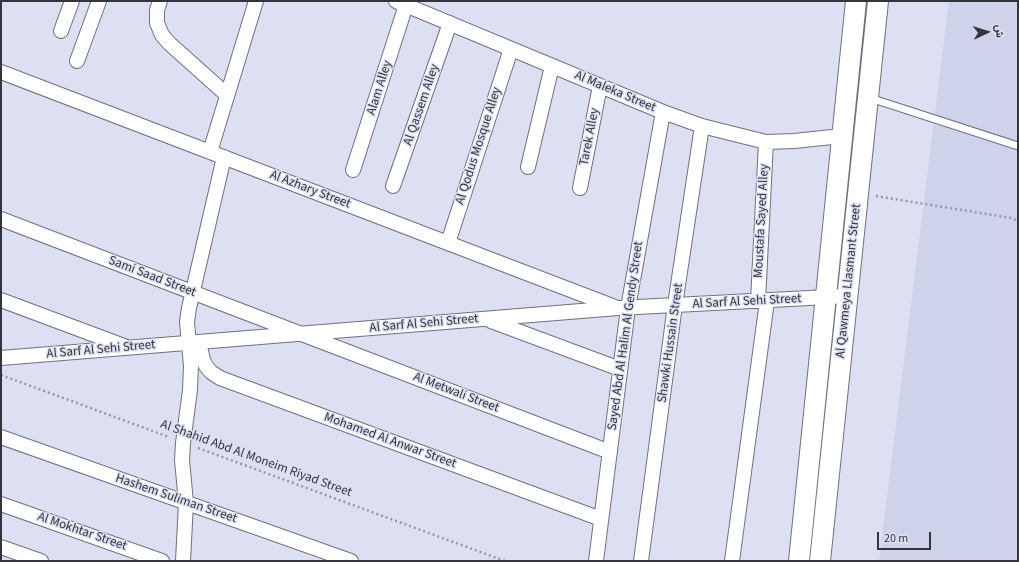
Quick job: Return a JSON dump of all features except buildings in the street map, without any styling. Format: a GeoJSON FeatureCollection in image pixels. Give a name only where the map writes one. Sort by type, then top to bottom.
{"type":"FeatureCollection","features":[{"type":"Feature","properties":{"kind":"main road","name":"Al Qawmeya Llasmant Street"},"geometry":{"type":"LineString","coordinates":[[799,561],[856,1]]}},
{"type":"Feature","properties":{"kind":"main road","name":"Al Qawmeya Llasmant Street"},"geometry":{"type":"LineString","coordinates":[[820,561],[878,1]]}},
{"type":"Feature","properties":{"kind":"main road"},"geometry":{"type":"LineString","coordinates":[[847,90],[868,98]]}},
{"type":"Feature","properties":{"kind":"street"},"geometry":{"type":"LineString","coordinates":[[61,31],[72,1]]}},
{"type":"Feature","properties":{"kind":"street"},"geometry":{"type":"LineString","coordinates":[[77,61],[99,1]]}},
{"type":"Feature","properties":{"kind":"street"},"geometry":{"type":"LineString","coordinates":[[160,1],[157,10],[157,22],[162,34],[170,44],[227,95]]}},
{"type":"Feature","properties":{"kind":"street"},"geometry":{"type":"LineString","coordinates":[[210,152],[256,1]]}},
{"type":"Feature","properties":{"kind":"street","name":"Al Maleka Street"},"geometry":{"type":"LineString","coordinates":[[401,3],[663,112],[702,126],[766,142],[794,141],[842,136]]}},
{"type":"Feature","properties":{"kind":"street","name":"Alam Alley"},"geometry":{"type":"LineString","coordinates":[[353,170],[401,3]]}},
{"type":"Feature","properties":{"kind":"street","name":"Al Qassem Alley"},"geometry":{"type":"LineString","coordinates":[[393,186],[450,23]]}},
{"type":"Feature","properties":{"kind":"street","name":"Al Qodus Mosque Alley"},"geometry":{"type":"LineString","coordinates":[[448,243],[511,49]]}},
{"type":"Feature","properties":{"kind":"street"},"geometry":{"type":"LineString","coordinates":[[528,167],[552,66]]}},
{"type":"Feature","properties":{"kind":"street","name":"Al Azhary Street"},"geometry":{"type":"LineString","coordinates":[[1,72],[448,243],[623,308]]}},
{"type":"Feature","properties":{"kind":"street","name":"Tarek Alley"},"geometry":{"type":"LineString","coordinates":[[580,188],[600,86]]}},
{"type":"Feature","properties":{"kind":"street","name":"Sayed Abd Al Halim Al Gendy Street"},"geometry":{"type":"LineString","coordinates":[[596,561],[620,369],[623,308],[663,112]]}},
{"type":"Feature","properties":{"kind":"street","name":"Shawki Hussain Street"},"geometry":{"type":"LineString","coordinates":[[641,561],[702,126]]}},
{"type":"Feature","properties":{"kind":"street","name":"Moustafa Sayed Alley"},"geometry":{"type":"LineString","coordinates":[[732,561],[762,301],[766,142]]}},
{"type":"Feature","properties":{"kind":"street"},"geometry":{"type":"LineString","coordinates":[[183,561],[186,503],[182,460],[194,343],[187,322],[192,292],[224,157]]}},
{"type":"Feature","properties":{"kind":"street","name":"Sami Saad Street"},"geometry":{"type":"LineString","coordinates":[[1,219],[302,335]]}},
{"type":"Feature","properties":{"kind":"street","name":"Al Sarf Al Sehi Street"},"geometry":{"type":"LineString","coordinates":[[1,358],[623,308],[847,296]]}},
{"type":"Feature","properties":{"kind":"street"},"geometry":{"type":"LineString","coordinates":[[1,300],[128,348]]}},
{"type":"Feature","properties":{"kind":"street"},"geometry":{"type":"LineString","coordinates":[[486,319],[620,369]]}},
{"type":"Feature","properties":{"kind":"street","name":"Al Metwali Street"},"geometry":{"type":"LineString","coordinates":[[302,335],[610,452]]}},
{"type":"Feature","properties":{"kind":"street","name":"Mohamed Al Anwar Street"},"geometry":{"type":"LineString","coordinates":[[194,343],[206,366],[211,372],[220,378],[601,519]]}},
{"type":"Feature","properties":{"kind":"street","name":"Hashem Suliman Street"},"geometry":{"type":"LineString","coordinates":[[1,437],[351,561]]}},
{"type":"Feature","properties":{"kind":"street","name":"Al Mokhtar Street"},"geometry":{"type":"LineString","coordinates":[[1,504],[162,561]]}},
{"type":"Feature","properties":{"kind":"street"},"geometry":{"type":"LineString","coordinates":[[1,547],[41,561]]}},
{"type":"Feature","properties":{"kind":"lane"},"geometry":{"type":"LineString","coordinates":[[868,98],[1018,146]]}},
{"type":"Feature","properties":{"kind":"path"},"geometry":{"type":"LineString","coordinates":[[858,193],[1010,218],[1018,221]]}},
{"type":"Feature","properties":{"kind":"path","name":"Al Shahid Abd Al Moneim Riyad Street"},"geometry":{"type":"LineString","coordinates":[[1,375],[505,561]]}},
{"type":"Feature","properties":{"kind":"shaded area"},"geometry":{"type":"Polygon","coordinates":[[[949,1],[1018,1],[1018,561],[879,561],[949,1]]]}}]}
